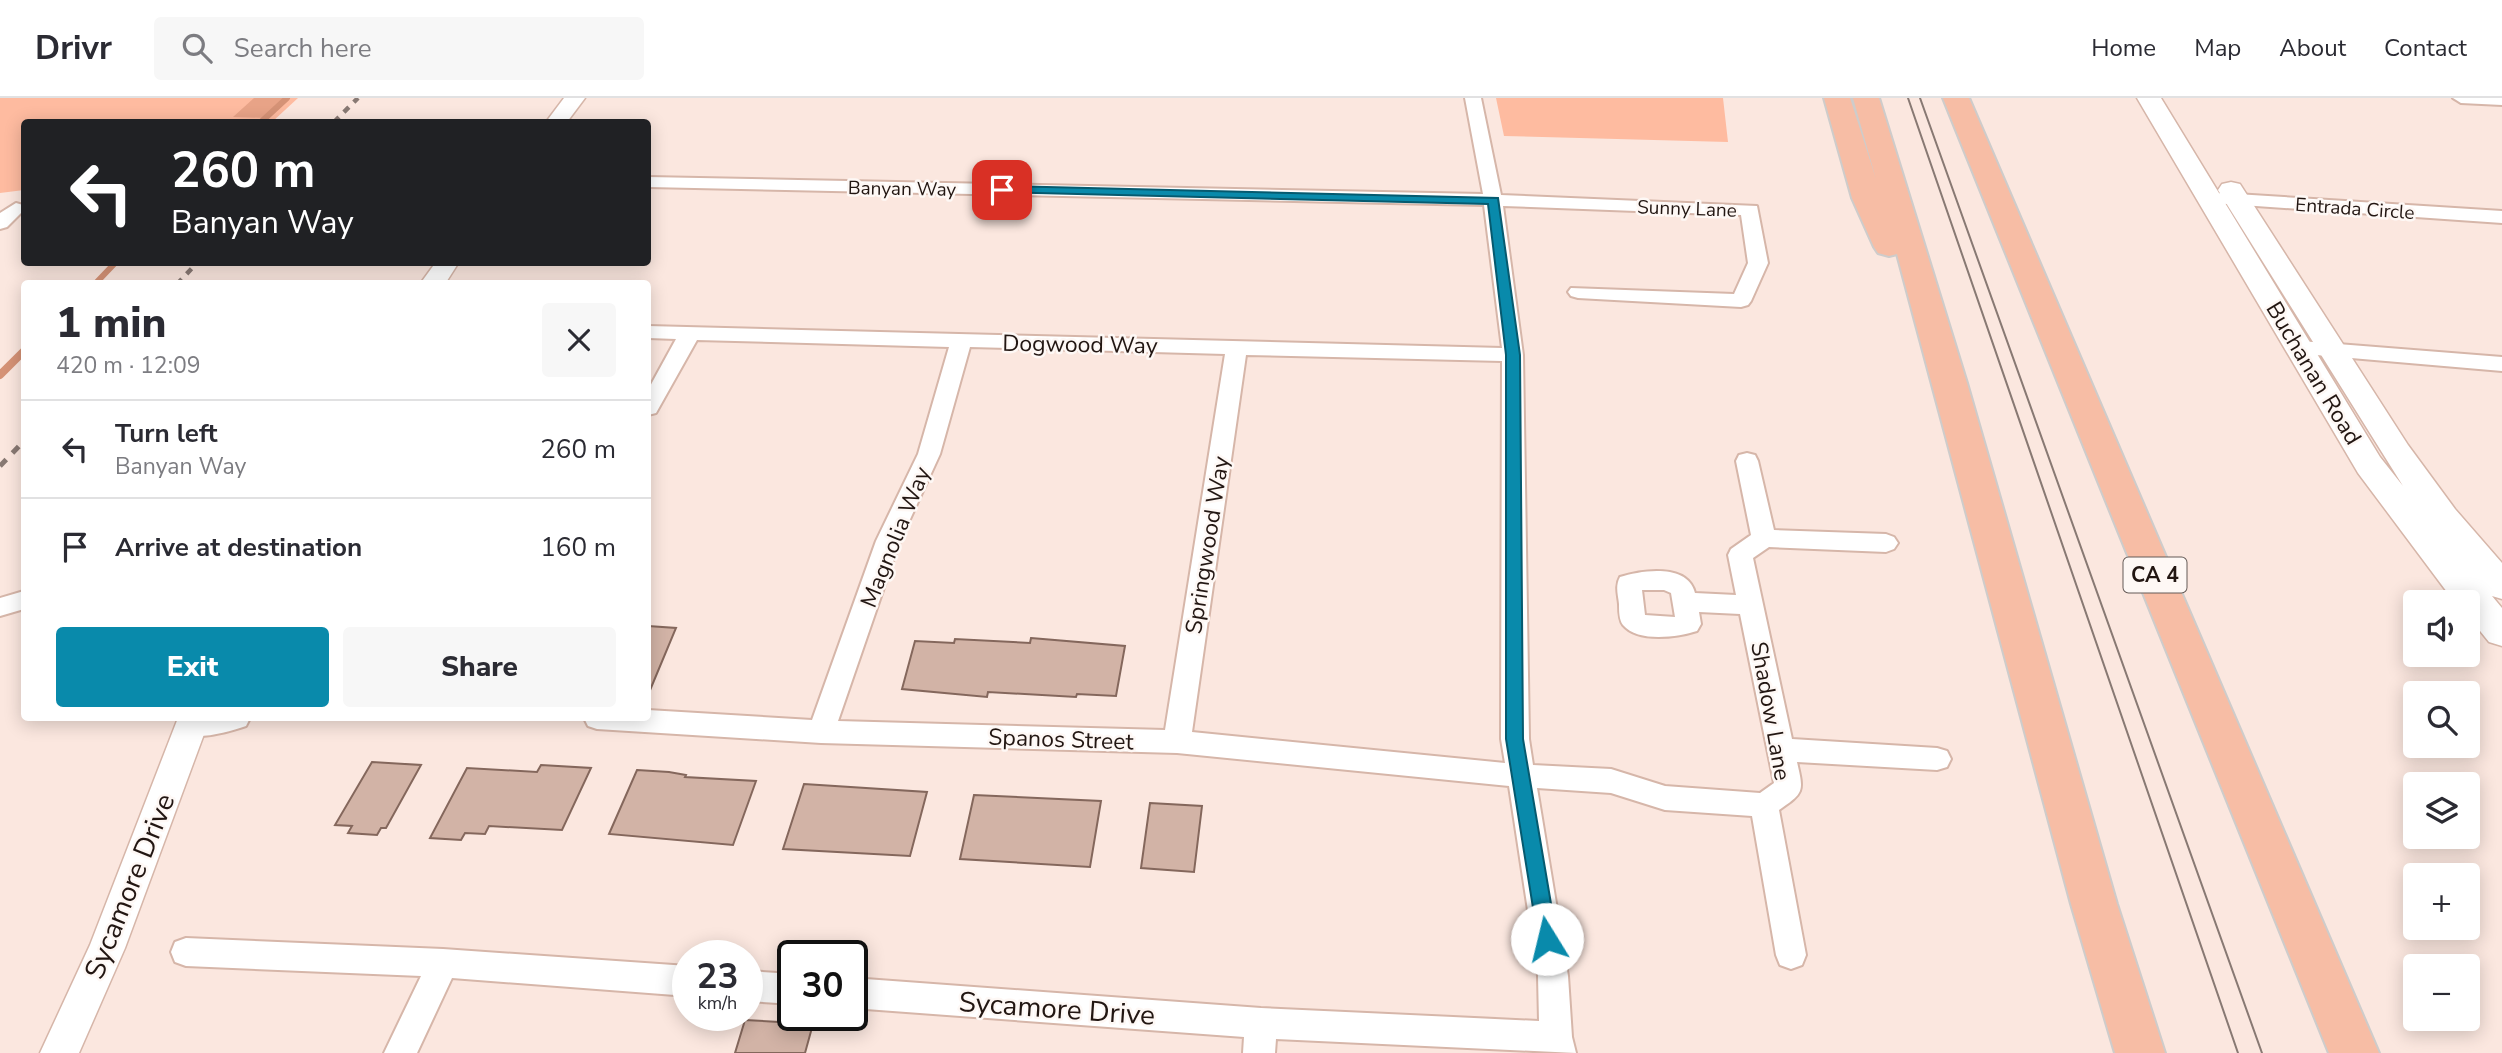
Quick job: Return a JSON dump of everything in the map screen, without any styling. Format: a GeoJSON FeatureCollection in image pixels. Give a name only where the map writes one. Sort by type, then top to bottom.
{"type":"FeatureCollection","features":[{"type":"Feature","properties":{"kind":"highway"},"geometry":{"type":"LineString","coordinates":[[1837,98],[1867,198],[1950,383]]}},
{"type":"Feature","properties":{"kind":"highway"},"geometry":{"type":"LineString","coordinates":[[1866,98],[1950,383],[2094,904],[2140,1053]]}},
{"type":"Feature","properties":{"kind":"highway","name":"CA 4"},"geometry":{"type":"LineString","coordinates":[[1956,98],[2354,1053]]}},
{"type":"Feature","properties":{"kind":"main road","name":"Buchanan Road"},"geometry":{"type":"LineString","coordinates":[[2149,98],[2332,351],[2443,519],[2500,582]]}},
{"type":"Feature","properties":{"kind":"main road","name":"Buchanan Road"},"geometry":{"type":"LineString","coordinates":[[2174,98],[2300,348],[2369,465],[2456,579],[2502,632]]}},
{"type":"Feature","properties":{"kind":"street"},"geometry":{"type":"LineString","coordinates":[[558,119],[575,98]]}},
{"type":"Feature","properties":{"kind":"street"},"geometry":{"type":"LineString","coordinates":[[1473,98],[1493,200],[1513,355],[1515,739],[1553,976],[1558,1045]]}},
{"type":"Feature","properties":{"kind":"street"},"geometry":{"type":"LineString","coordinates":[[2461,98],[2502,100]]}},
{"type":"Feature","properties":{"kind":"street","name":"Banyan Way"},"geometry":{"type":"LineString","coordinates":[[651,182],[1493,200]]}},
{"type":"Feature","properties":{"kind":"street","name":"Entrada Circle"},"geometry":{"type":"LineString","coordinates":[[2223,199],[2502,217]]}},
{"type":"Feature","properties":{"kind":"street","name":"Sunny Lane"},"geometry":{"type":"LineString","coordinates":[[1493,200],[1749,210],[1758,263],[1741,300],[1578,292]]}},
{"type":"Feature","properties":{"kind":"street"},"geometry":{"type":"LineString","coordinates":[[0,223],[16,209]]}},
{"type":"Feature","properties":{"kind":"street","name":"Dogwood Way"},"geometry":{"type":"LineString","coordinates":[[651,332],[1513,355]]}},
{"type":"Feature","properties":{"kind":"street"},"geometry":{"type":"LineString","coordinates":[[651,403],[690,333]]}},
{"type":"Feature","properties":{"kind":"street","name":"Magnolia Way"},"geometry":{"type":"LineString","coordinates":[[821,732],[888,541],[929,454],[961,341]]}},
{"type":"Feature","properties":{"kind":"street","name":"Springwood Way"},"geometry":{"type":"LineString","coordinates":[[1177,742],[1237,347]]}},
{"type":"Feature","properties":{"kind":"street"},"geometry":{"type":"LineString","coordinates":[[2300,348],[2502,364]]}},
{"type":"Feature","properties":{"kind":"street"},"geometry":{"type":"LineString","coordinates":[[1747,461],[1764,538],[1886,544]]}},
{"type":"Feature","properties":{"kind":"street","name":"Shadow Lane"},"geometry":{"type":"LineString","coordinates":[[1522,776],[1611,781],[1665,798],[1763,805],[1789,788],[1740,555],[1764,538]]}},
{"type":"Feature","properties":{"kind":"street"},"geometry":{"type":"LineString","coordinates":[[2456,579],[2500,582]]}},
{"type":"Feature","properties":{"kind":"street"},"geometry":{"type":"LineString","coordinates":[[0,607],[21,601]]}},
{"type":"Feature","properties":{"kind":"street"},"geometry":{"type":"LineString","coordinates":[[1685,602],[1751,606]]}},
{"type":"Feature","properties":{"kind":"street","name":"Spanos Street"},"geometry":{"type":"LineString","coordinates":[[645,721],[821,732],[1177,742],[1522,776]]}},
{"type":"Feature","properties":{"kind":"street","name":"Sycamore Drive"},"geometry":{"type":"LineString","coordinates":[[59,1053],[107,948],[193,722]]}},
{"type":"Feature","properties":{"kind":"street"},"geometry":{"type":"LineString","coordinates":[[1783,750],[1937,759]]}},
{"type":"Feature","properties":{"kind":"street"},"geometry":{"type":"LineString","coordinates":[[1763,805],[1791,955]]}},
{"type":"Feature","properties":{"kind":"street"},"geometry":{"type":"LineString","coordinates":[[186,952],[443,963],[672,980]]}},
{"type":"Feature","properties":{"kind":"street"},"geometry":{"type":"LineString","coordinates":[[400,1053],[443,963]]}},
{"type":"Feature","properties":{"kind":"street","name":"Sycamore Drive"},"geometry":{"type":"LineString","coordinates":[[868,995],[1260,1038],[1558,1045]]}},
{"type":"Feature","properties":{"kind":"shaded area"},"geometry":{"type":"Polygon","coordinates":[[[0,98],[298,98],[275,119],[21,119],[21,190],[0,193],[0,98]]]}},
{"type":"Feature","properties":{"kind":"shaded area"},"geometry":{"type":"Polygon","coordinates":[[[254,98],[288,98],[267,118],[233,117],[254,98]]]}},
{"type":"Feature","properties":{"kind":"shaded area"},"geometry":{"type":"Polygon","coordinates":[[[1496,98],[1723,98],[1728,142],[1504,136],[1496,98]]]}},
{"type":"Feature","properties":{"kind":"building"},"geometry":{"type":"Polygon","coordinates":[[[651,626],[676,628],[651,688],[651,626]]]}},
{"type":"Feature","properties":{"kind":"building"},"geometry":{"type":"Polygon","coordinates":[[[1031,638],[1125,646],[1116,696],[1077,694],[1076,697],[988,692],[987,697],[902,689],[915,641],[954,643],[955,639],[1030,643],[1031,638]]]}},
{"type":"Feature","properties":{"kind":"building"},"geometry":{"type":"Polygon","coordinates":[[[372,762],[421,765],[386,828],[381,828],[377,835],[348,833],[352,826],[335,825],[372,762]]]}},
{"type":"Feature","properties":{"kind":"building"},"geometry":{"type":"Polygon","coordinates":[[[541,765],[591,768],[562,830],[489,826],[485,834],[465,833],[461,840],[430,838],[467,768],[537,772],[541,765]]]}},
{"type":"Feature","properties":{"kind":"building"},"geometry":{"type":"Polygon","coordinates":[[[637,770],[669,772],[686,775],[685,777],[756,781],[733,845],[609,834],[637,770]]]}},
{"type":"Feature","properties":{"kind":"building"},"geometry":{"type":"Polygon","coordinates":[[[804,784],[927,792],[910,856],[783,849],[804,784]]]}},
{"type":"Feature","properties":{"kind":"building"},"geometry":{"type":"Polygon","coordinates":[[[974,795],[1101,801],[1090,867],[960,859],[974,795]]]}},
{"type":"Feature","properties":{"kind":"building"},"geometry":{"type":"Polygon","coordinates":[[[1150,803],[1202,806],[1194,872],[1141,868],[1150,803]]]}},
{"type":"Feature","properties":{"kind":"building"},"geometry":{"type":"Polygon","coordinates":[[[763,1021],[777,1022],[777,1031],[811,1031],[805,1053],[735,1053],[742,1031],[763,1031],[763,1021]]]}},
{"type":"Feature","properties":{"kind":"waterway"},"geometry":{"type":"LineString","coordinates":[[264,119],[287,98]]}},
{"type":"Feature","properties":{"kind":"waterway"},"geometry":{"type":"LineString","coordinates":[[99,280],[112,266]]}},
{"type":"Feature","properties":{"kind":"waterway"},"geometry":{"type":"LineString","coordinates":[[0,375],[21,354]]}},
{"type":"Feature","properties":{"kind":"tram line"},"geometry":{"type":"LineString","coordinates":[[1908,98],[2238,1053]]}},
{"type":"Feature","properties":{"kind":"tram line"},"geometry":{"type":"LineString","coordinates":[[1920,98],[2262,1053]]}},
{"type":"Feature","properties":{"kind":"railway"},"geometry":{"type":"LineString","coordinates":[[337,119],[358,98]]}},
{"type":"Feature","properties":{"kind":"railway"},"geometry":{"type":"LineString","coordinates":[[181,280],[194,266]]}},
{"type":"Feature","properties":{"kind":"railway"},"geometry":{"type":"LineString","coordinates":[[0,466],[21,444]]}},
{"type":"Feature","properties":{"kind":"route"},"geometry":{"type":"LineString","coordinates":[[1002,190],[1493,200],[1513,355],[1515,739],[1547,939]]}}]}
